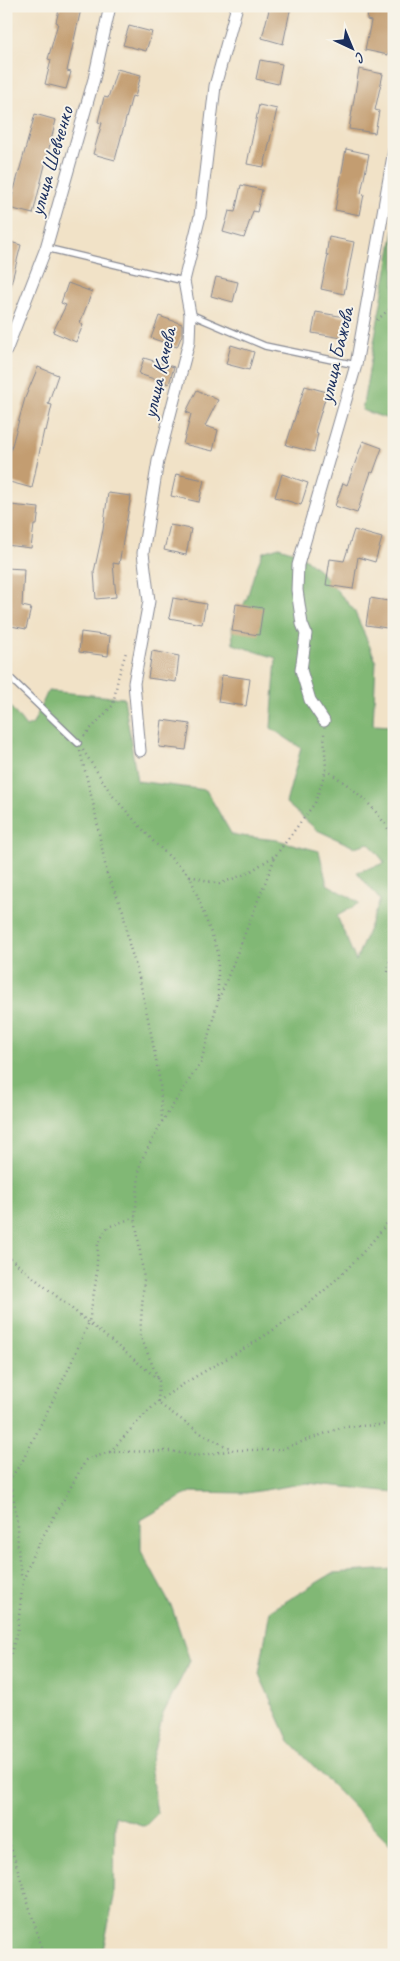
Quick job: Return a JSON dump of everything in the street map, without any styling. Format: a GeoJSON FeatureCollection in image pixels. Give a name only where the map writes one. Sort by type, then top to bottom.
{"type":"FeatureCollection","features":[{"type":"Feature","properties":{"kind":"street","name":"улица Шевченко"},"geometry":{"type":"LineString","coordinates":[[6,351],[46,248],[94,80],[110,6]]}},
{"type":"Feature","properties":{"kind":"street","name":"улица Качева"},"geometry":{"type":"LineString","coordinates":[[140,750],[134,683],[148,601],[143,552],[158,461],[189,342],[190,314],[184,281],[200,216],[215,86],[237,6]]}},
{"type":"Feature","properties":{"kind":"street","name":"улица Бажова"},"geometry":{"type":"LineString","coordinates":[[324,721],[310,700],[301,670],[306,634],[302,624],[297,590],[298,565],[356,365],[394,150]]}},
{"type":"Feature","properties":{"kind":"lane"},"geometry":{"type":"LineString","coordinates":[[46,248],[184,281]]}},
{"type":"Feature","properties":{"kind":"lane"},"geometry":{"type":"LineString","coordinates":[[190,314],[265,346],[356,365]]}},
{"type":"Feature","properties":{"kind":"lane"},"geometry":{"type":"LineString","coordinates":[[6,674],[78,743]]}},
{"type":"Feature","properties":{"kind":"path"},"geometry":{"type":"LineString","coordinates":[[78,743],[113,705],[126,651],[142,638]]}},
{"type":"Feature","properties":{"kind":"path"},"geometry":{"type":"LineString","coordinates":[[158,1403],[159,1380],[140,1335],[144,1279],[135,1217],[140,1163],[162,1122],[201,1062],[218,1001],[276,855],[315,803],[326,770],[324,721]]}},
{"type":"Feature","properties":{"kind":"path"},"geometry":{"type":"LineString","coordinates":[[78,743],[112,795],[153,841],[190,876],[218,952],[218,1001]]}},
{"type":"Feature","properties":{"kind":"path"},"geometry":{"type":"LineString","coordinates":[[78,743],[94,807],[107,874],[123,911],[129,944],[139,977],[160,1082],[162,1122]]}},
{"type":"Feature","properties":{"kind":"path"},"geometry":{"type":"LineString","coordinates":[[326,770],[352,787],[386,824],[394,840]]}},
{"type":"Feature","properties":{"kind":"path"},"geometry":{"type":"LineString","coordinates":[[190,876],[219,884],[248,873],[276,855]]}},
{"type":"Feature","properties":{"kind":"path"},"geometry":{"type":"LineString","coordinates":[[388,972],[394,931]]}},
{"type":"Feature","properties":{"kind":"path"},"geometry":{"type":"LineString","coordinates":[[110,1452],[158,1403],[204,1371],[262,1338],[319,1297],[360,1257],[394,1214]]}},
{"type":"Feature","properties":{"kind":"path"},"geometry":{"type":"LineString","coordinates":[[6,1486],[23,1460],[69,1368],[89,1322],[96,1280],[98,1243],[108,1227],[135,1217]]}},
{"type":"Feature","properties":{"kind":"path"},"geometry":{"type":"LineString","coordinates":[[6,1255],[159,1380]]}},
{"type":"Feature","properties":{"kind":"path"},"geometry":{"type":"LineString","coordinates":[[158,1403],[202,1434],[233,1450]]}},
{"type":"Feature","properties":{"kind":"path"},"geometry":{"type":"LineString","coordinates":[[6,1668],[17,1634],[23,1581],[34,1554],[86,1460],[110,1452],[170,1451],[197,1456],[233,1450],[278,1450],[343,1427],[394,1424]]}},
{"type":"Feature","properties":{"kind":"path"},"geometry":{"type":"LineString","coordinates":[[6,1476],[15,1508],[18,1564],[23,1581]]}},
{"type":"Feature","properties":{"kind":"path"},"geometry":{"type":"LineString","coordinates":[[6,1831],[44,1955]]}},
{"type":"Feature","properties":{"kind":"green space"},"geometry":{"type":"Polygon","coordinates":[[[394,230],[394,421],[362,410],[394,230]]]}},
{"type":"Feature","properties":{"kind":"green space"},"geometry":{"type":"Polygon","coordinates":[[[279,547],[298,553],[319,570],[354,610],[376,661],[373,725],[394,726],[394,1492],[307,1483],[246,1493],[190,1492],[141,1520],[141,1551],[172,1608],[190,1661],[163,1714],[150,1765],[157,1814],[145,1826],[115,1816],[114,1897],[102,1955],[6,1955],[6,692],[9,705],[26,727],[33,724],[48,691],[124,698],[137,781],[206,790],[232,835],[277,840],[319,851],[327,884],[360,903],[337,916],[356,961],[380,900],[357,872],[385,863],[369,843],[354,847],[317,830],[286,803],[301,748],[271,728],[276,658],[233,644],[232,627],[247,598],[263,552],[279,547]]]}},
{"type":"Feature","properties":{"kind":"green space"},"geometry":{"type":"Polygon","coordinates":[[[394,1569],[394,1848],[289,1741],[259,1674],[270,1611],[333,1573],[394,1569]]]}},
{"type":"Feature","properties":{"kind":"building"},"geometry":{"type":"Polygon","coordinates":[[[60,6],[81,9],[67,71],[71,72],[66,89],[45,84],[51,60],[48,59],[58,23],[56,22],[60,6]]]}},
{"type":"Feature","properties":{"kind":"building"},"geometry":{"type":"Polygon","coordinates":[[[270,6],[291,6],[283,44],[262,38],[270,6]]]}},
{"type":"Feature","properties":{"kind":"building"},"geometry":{"type":"Polygon","coordinates":[[[369,6],[394,6],[392,40],[388,55],[365,50],[371,21],[367,20],[369,6]]]}},
{"type":"Feature","properties":{"kind":"building"},"geometry":{"type":"Polygon","coordinates":[[[129,26],[152,32],[146,51],[123,45],[129,26]]]}},
{"type":"Feature","properties":{"kind":"building"},"geometry":{"type":"Polygon","coordinates":[[[260,60],[282,64],[278,84],[256,79],[260,60]]]}},
{"type":"Feature","properties":{"kind":"building"},"geometry":{"type":"Polygon","coordinates":[[[117,69],[141,75],[135,97],[132,96],[115,160],[93,154],[102,123],[98,122],[104,97],[108,98],[117,69]]]}},
{"type":"Feature","properties":{"kind":"building"},"geometry":{"type":"Polygon","coordinates":[[[359,69],[383,74],[375,110],[379,111],[375,133],[349,129],[359,69]]]}},
{"type":"Feature","properties":{"kind":"building"},"geometry":{"type":"Polygon","coordinates":[[[259,105],[277,109],[264,167],[247,164],[259,105]]]}},
{"type":"Feature","properties":{"kind":"building"},"geometry":{"type":"Polygon","coordinates":[[[35,114],[56,120],[33,214],[9,208],[35,114]]]}},
{"type":"Feature","properties":{"kind":"building"},"geometry":{"type":"Polygon","coordinates":[[[346,149],[369,154],[361,193],[364,194],[360,215],[335,210],[346,149]]]}},
{"type":"Feature","properties":{"kind":"building"},"geometry":{"type":"Polygon","coordinates":[[[241,185],[262,190],[257,212],[253,211],[244,238],[223,232],[229,211],[235,212],[241,185]]]}},
{"type":"Feature","properties":{"kind":"building"},"geometry":{"type":"Polygon","coordinates":[[[329,237],[354,242],[344,294],[321,289],[328,255],[326,255],[329,237]]]}},
{"type":"Feature","properties":{"kind":"building"},"geometry":{"type":"Polygon","coordinates":[[[6,241],[21,245],[10,288],[6,288],[6,241]]]}},
{"type":"Feature","properties":{"kind":"building"},"geometry":{"type":"Polygon","coordinates":[[[216,277],[238,282],[233,302],[211,296],[216,277]]]}},
{"type":"Feature","properties":{"kind":"building"},"geometry":{"type":"Polygon","coordinates":[[[68,283],[92,292],[80,323],[83,325],[76,342],[53,332],[66,305],[61,303],[68,283]]]}},
{"type":"Feature","properties":{"kind":"building"},"geometry":{"type":"Polygon","coordinates":[[[316,312],[345,317],[342,338],[312,333],[316,312]]]}},
{"type":"Feature","properties":{"kind":"building"},"geometry":{"type":"Polygon","coordinates":[[[159,316],[182,324],[182,335],[177,347],[151,338],[159,316]]]}},
{"type":"Feature","properties":{"kind":"building"},"geometry":{"type":"Polygon","coordinates":[[[231,345],[254,352],[249,370],[226,364],[231,345]]]}},
{"type":"Feature","properties":{"kind":"building"},"geometry":{"type":"Polygon","coordinates":[[[144,358],[174,367],[169,384],[139,374],[144,358]]]}},
{"type":"Feature","properties":{"kind":"building"},"geometry":{"type":"Polygon","coordinates":[[[38,367],[58,375],[48,404],[52,405],[46,431],[44,430],[32,488],[6,481],[6,467],[25,398],[38,367]]]}},
{"type":"Feature","properties":{"kind":"building"},"geometry":{"type":"Polygon","coordinates":[[[305,386],[327,392],[315,432],[318,433],[314,452],[286,445],[305,386]]]}},
{"type":"Feature","properties":{"kind":"building"},"geometry":{"type":"Polygon","coordinates":[[[197,390],[218,400],[205,426],[218,430],[213,451],[183,444],[191,414],[186,412],[197,390]]]}},
{"type":"Feature","properties":{"kind":"building"},"geometry":{"type":"Polygon","coordinates":[[[363,441],[382,448],[373,473],[371,472],[357,513],[335,506],[343,483],[347,485],[363,441]]]}},
{"type":"Feature","properties":{"kind":"building"},"geometry":{"type":"Polygon","coordinates":[[[176,474],[204,480],[199,502],[171,496],[176,474]]]}},
{"type":"Feature","properties":{"kind":"building"},"geometry":{"type":"Polygon","coordinates":[[[282,474],[308,483],[301,505],[275,497],[282,474]]]}},
{"type":"Feature","properties":{"kind":"building"},"geometry":{"type":"Polygon","coordinates":[[[108,493],[131,496],[119,564],[113,563],[116,597],[96,599],[94,572],[103,530],[108,493]]]}},
{"type":"Feature","properties":{"kind":"building"},"geometry":{"type":"Polygon","coordinates":[[[11,505],[39,508],[37,525],[34,525],[31,548],[6,545],[6,530],[8,530],[11,505]]]}},
{"type":"Feature","properties":{"kind":"building"},"geometry":{"type":"Polygon","coordinates":[[[170,525],[191,529],[186,555],[164,550],[170,525]]]}},
{"type":"Feature","properties":{"kind":"building"},"geometry":{"type":"Polygon","coordinates":[[[354,530],[382,538],[375,562],[358,557],[353,589],[326,585],[330,559],[344,561],[354,530]]]}},
{"type":"Feature","properties":{"kind":"building"},"geometry":{"type":"Polygon","coordinates":[[[6,568],[24,569],[22,606],[31,608],[26,629],[6,625],[6,568]]]}},
{"type":"Feature","properties":{"kind":"building"},"geometry":{"type":"Polygon","coordinates":[[[173,598],[206,604],[202,624],[169,618],[173,598]]]}},
{"type":"Feature","properties":{"kind":"building"},"geometry":{"type":"Polygon","coordinates":[[[370,598],[394,602],[394,629],[366,625],[370,598]]]}},
{"type":"Feature","properties":{"kind":"building"},"geometry":{"type":"Polygon","coordinates":[[[236,604],[263,608],[259,635],[232,631],[236,604]]]}},
{"type":"Feature","properties":{"kind":"building"},"geometry":{"type":"Polygon","coordinates":[[[81,632],[110,636],[108,656],[79,652],[81,632]]]}},
{"type":"Feature","properties":{"kind":"building"},"geometry":{"type":"Polygon","coordinates":[[[152,651],[179,656],[176,682],[148,678],[152,651]]]}},
{"type":"Feature","properties":{"kind":"building"},"geometry":{"type":"Polygon","coordinates":[[[222,675],[250,679],[246,706],[218,702],[222,675]]]}},
{"type":"Feature","properties":{"kind":"building"},"geometry":{"type":"Polygon","coordinates":[[[162,720],[190,724],[186,750],[159,747],[162,720]]]}}]}
